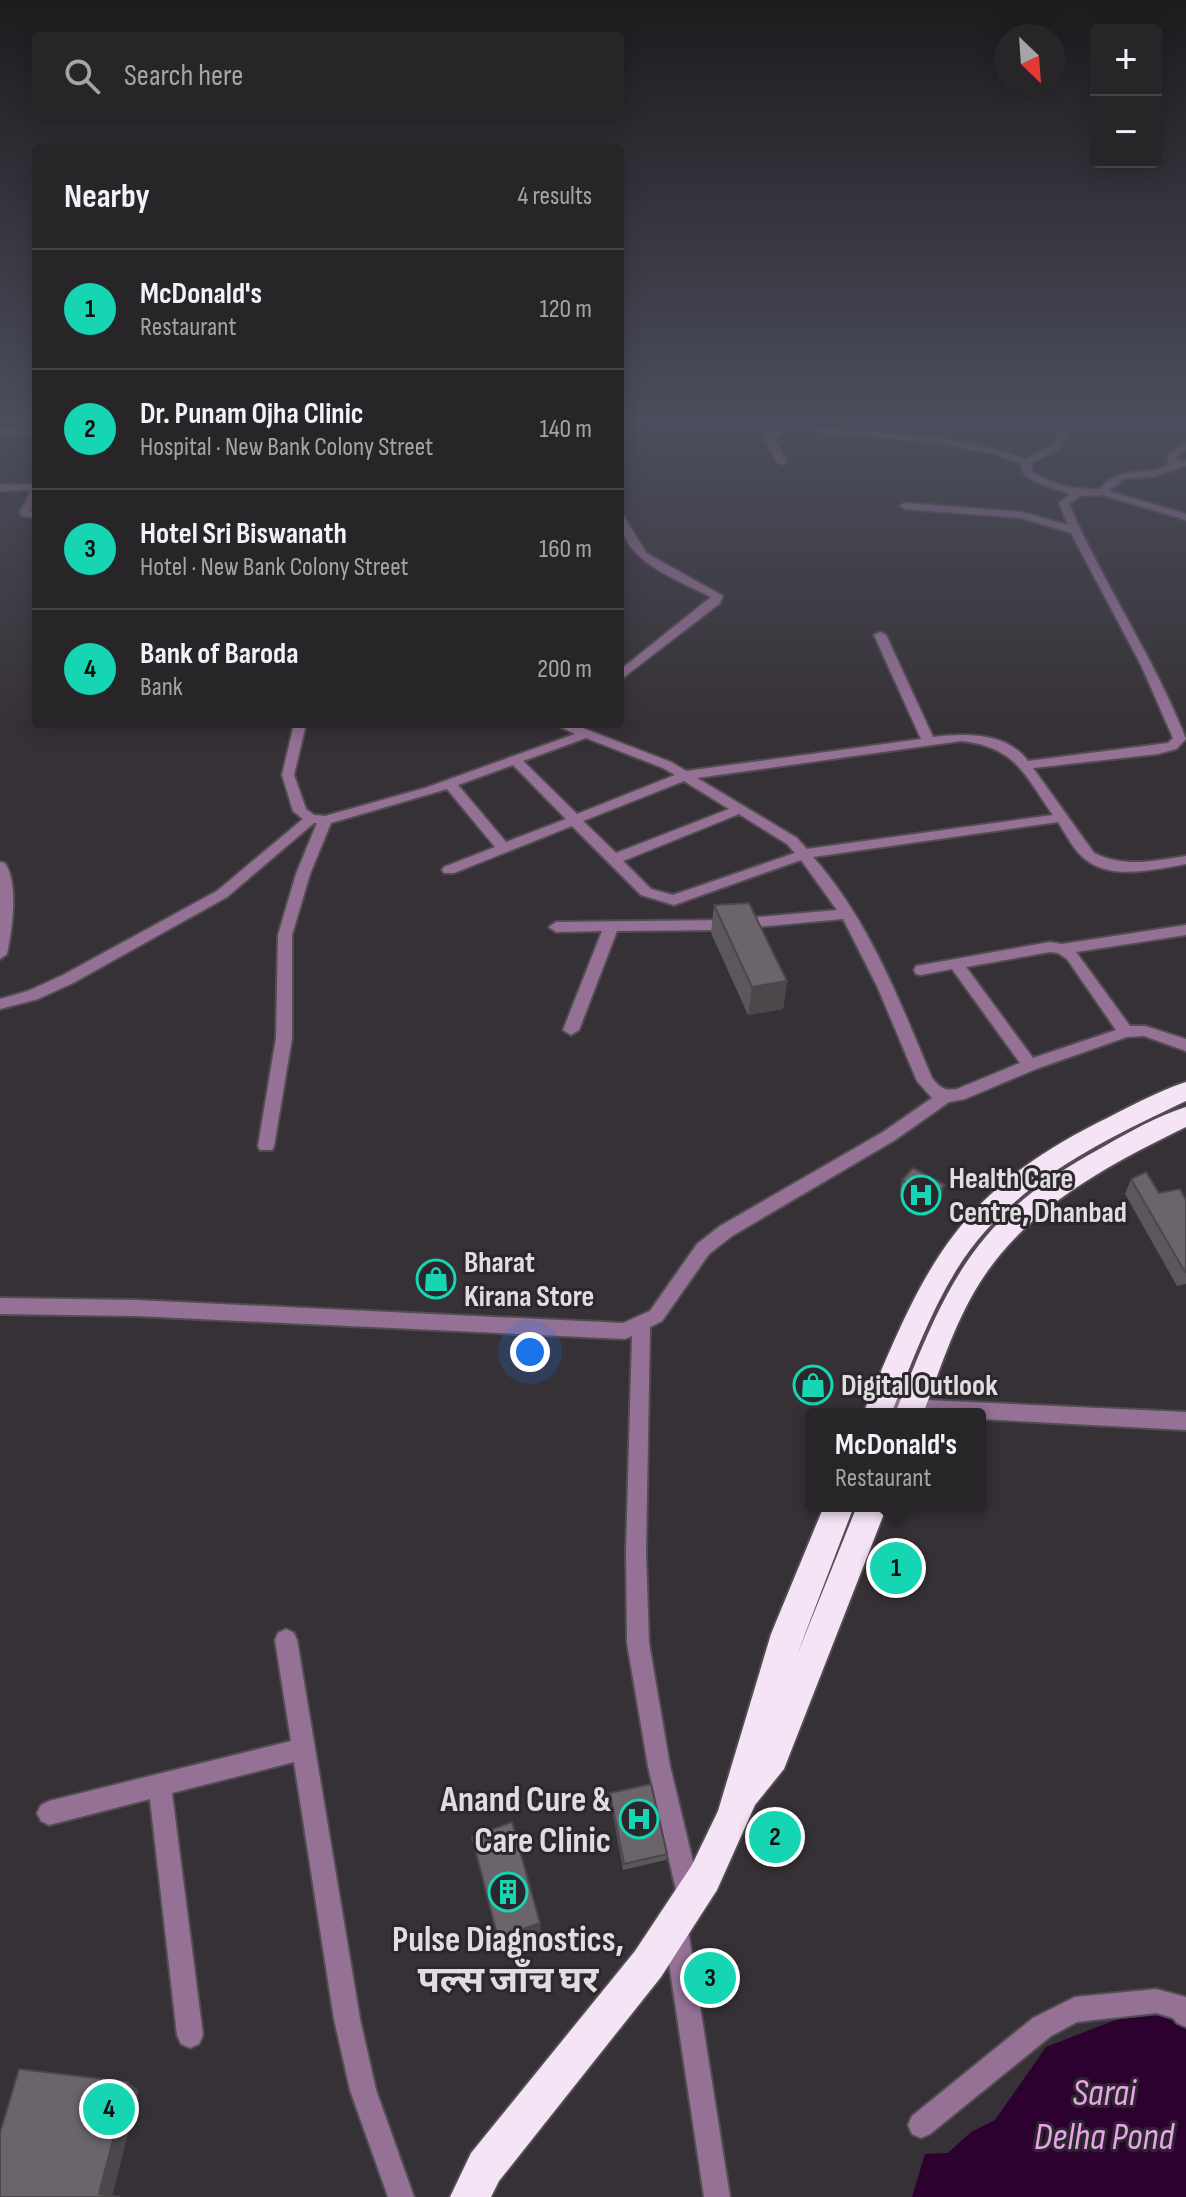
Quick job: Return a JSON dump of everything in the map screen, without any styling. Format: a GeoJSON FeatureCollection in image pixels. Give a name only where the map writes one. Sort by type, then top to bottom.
{"type":"FeatureCollection","features":[{"type":"Feature","properties":{"kind":"highway"},"geometry":{"type":"LineString","coordinates":[[880,1408],[936,1284],[959,1244],[991,1209],[1023,1180],[1058,1156],[1186,1091]]}},
{"type":"Feature","properties":{"kind":"highway"},"geometry":{"type":"LineString","coordinates":[[911,1408],[948,1316],[972,1272],[1010,1226],[1039,1199],[1081,1170],[1186,1116]]}},
{"type":"Feature","properties":{"kind":"highway"},"geometry":{"type":"LineString","coordinates":[[452,2197],[478,2182],[683,1913],[727,1833],[781,1651],[837,1512]]}},
{"type":"Feature","properties":{"kind":"highway"},"geometry":{"type":"LineString","coordinates":[[738,1803],[772,1757],[870,1512]]}},
{"type":"Feature","properties":{"kind":"street"},"geometry":{"type":"LineString","coordinates":[[1047,523],[1076,531]]}},
{"type":"Feature","properties":{"kind":"street"},"geometry":{"type":"LineString","coordinates":[[1026,765],[1179,746],[1178,731],[1072,523]]}},
{"type":"Feature","properties":{"kind":"street"},"geometry":{"type":"LineString","coordinates":[[624,525],[642,555],[712,590],[717,596],[715,602],[624,673]]}},
{"type":"Feature","properties":{"kind":"street"},"geometry":{"type":"LineString","coordinates":[[880,635],[929,742]]}},
{"type":"Feature","properties":{"kind":"street"},"geometry":{"type":"LineString","coordinates":[[299,728],[288,775],[300,811],[318,820]]}},
{"type":"Feature","properties":{"kind":"street"},"geometry":{"type":"LineString","coordinates":[[571,728],[645,755],[687,775],[777,829],[804,854],[846,914],[882,979],[925,1081],[933,1091],[945,1097]]}},
{"type":"Feature","properties":{"kind":"street"},"geometry":{"type":"LineString","coordinates":[[0,1001],[33,995],[68,979],[222,894],[318,820],[450,784],[585,734]]}},
{"type":"Feature","properties":{"kind":"street"},"geometry":{"type":"LineString","coordinates":[[449,870],[687,775],[961,737],[984,739],[1004,746],[1026,765],[1089,856],[1102,865],[1120,869],[1186,860]]}},
{"type":"Feature","properties":{"kind":"street"},"geometry":{"type":"LineString","coordinates":[[515,760],[646,892],[674,900],[804,854],[1061,818]]}},
{"type":"Feature","properties":{"kind":"street"},"geometry":{"type":"LineString","coordinates":[[450,784],[503,848]]}},
{"type":"Feature","properties":{"kind":"street"},"geometry":{"type":"LineString","coordinates":[[614,859],[740,809]]}},
{"type":"Feature","properties":{"kind":"street"},"geometry":{"type":"LineString","coordinates":[[266,1146],[284,1038],[285,935],[318,820]]}},
{"type":"Feature","properties":{"kind":"street"},"geometry":{"type":"LineString","coordinates":[[0,866],[4,872],[6,926],[0,954]]}},
{"type":"Feature","properties":{"kind":"street"},"geometry":{"type":"LineString","coordinates":[[556,927],[726,925],[846,914]]}},
{"type":"Feature","properties":{"kind":"street"},"geometry":{"type":"LineString","coordinates":[[571,1030],[611,927]]}},
{"type":"Feature","properties":{"kind":"street"},"geometry":{"type":"LineString","coordinates":[[921,970],[1050,947],[1062,949],[1186,930]]}},
{"type":"Feature","properties":{"kind":"street"},"geometry":{"type":"LineString","coordinates":[[1062,949],[1072,956],[1126,1032]]}},
{"type":"Feature","properties":{"kind":"street"},"geometry":{"type":"LineString","coordinates":[[957,965],[1030,1065]]}},
{"type":"Feature","properties":{"kind":"street"},"geometry":{"type":"LineString","coordinates":[[0,1306],[152,1309],[609,1332],[641,1326],[656,1316],[703,1249],[726,1231],[889,1136],[945,1097],[959,1095],[1030,1065],[1126,1032],[1145,1031],[1186,1045]]}},
{"type":"Feature","properties":{"kind":"street"},"geometry":{"type":"LineString","coordinates":[[641,1326],[636,1552],[638,1643],[683,1913],[717,2197]]}},
{"type":"Feature","properties":{"kind":"street"},"geometry":{"type":"LineString","coordinates":[[986,1414],[1186,1421]]}},
{"type":"Feature","properties":{"kind":"street"},"geometry":{"type":"LineString","coordinates":[[286,1640],[347,2019],[363,2090],[401,2197]]}},
{"type":"Feature","properties":{"kind":"street"},"geometry":{"type":"LineString","coordinates":[[49,1813],[303,1749]]}},
{"type":"Feature","properties":{"kind":"street"},"geometry":{"type":"LineString","coordinates":[[160,1785],[190,2035]]}},
{"type":"Feature","properties":{"kind":"street"},"geometry":{"type":"LineString","coordinates":[[921,2125],[1042,2027],[1075,2010],[1156,2001],[1181,2007],[1186,2014]]}},
{"type":"Feature","properties":{"kind":"water","name":"Sarai Delha Pond"},"geometry":{"type":"Polygon","coordinates":[[[1161,2015],[1183,2025],[1186,2030],[1186,2197],[912,2197],[925,2154],[948,2153],[971,2132],[995,2120],[1046,2047],[1118,2019],[1161,2015]]]}},
{"type":"Feature","properties":{"kind":"building"},"geometry":{"type":"Polygon","coordinates":[[[749,903],[787,981],[752,987],[714,905],[749,903]]]}},
{"type":"Feature","properties":{"kind":"building"},"geometry":{"type":"Polygon","coordinates":[[[913,1168],[945,1185],[934,1198],[902,1180],[913,1168]]]}},
{"type":"Feature","properties":{"kind":"building"},"geometry":{"type":"Polygon","coordinates":[[[1146,1172],[1159,1193],[1180,1189],[1186,1200],[1185,1272],[1131,1179],[1146,1172]]]}},
{"type":"Feature","properties":{"kind":"building"},"geometry":{"type":"Polygon","coordinates":[[[651,1784],[667,1854],[624,1864],[610,1793],[651,1784]]]}},
{"type":"Feature","properties":{"kind":"building","name":"Pulse Diagnostics, पल्स जाँच घर"},"geometry":{"type":"Polygon","coordinates":[[[512,1822],[540,1923],[498,1938],[472,1837],[512,1822]]]}},
{"type":"Feature","properties":{"kind":"building"},"geometry":{"type":"Polygon","coordinates":[[[19,2069],[128,2082],[99,2194],[120,2197],[0,2197],[0,2133],[19,2069]]]}},
{"type":"Feature","properties":{"kind":"place","name":"Health Care Centre, Dhanbad"},"geometry":{"type":"Point","coordinates":[921,1195]}},
{"type":"Feature","properties":{"kind":"place","name":"Bharat Kirana Store"},"geometry":{"type":"Point","coordinates":[436,1279]}},
{"type":"Feature","properties":{"kind":"place","name":"Digital Outlook"},"geometry":{"type":"Point","coordinates":[813,1385]}},
{"type":"Feature","properties":{"kind":"place","name":"McDonald's"},"geometry":{"type":"Point","coordinates":[896,1568]}},
{"type":"Feature","properties":{"kind":"place","name":"Anand Cure & Care Clinic"},"geometry":{"type":"Point","coordinates":[639,1819]}},
{"type":"Feature","properties":{"kind":"place","name":"Dr. Punam Ojha Clinic"},"geometry":{"type":"Point","coordinates":[775,1837]}},
{"type":"Feature","properties":{"kind":"place","name":"Pulse Diagnostics, पल्स जाँच घर"},"geometry":{"type":"Point","coordinates":[508,1892]}},
{"type":"Feature","properties":{"kind":"place","name":"Hotel Sri Biswanath"},"geometry":{"type":"Point","coordinates":[710,1978]}},
{"type":"Feature","properties":{"kind":"place","name":"Bank of Baroda"},"geometry":{"type":"Point","coordinates":[109,2109]}}]}
